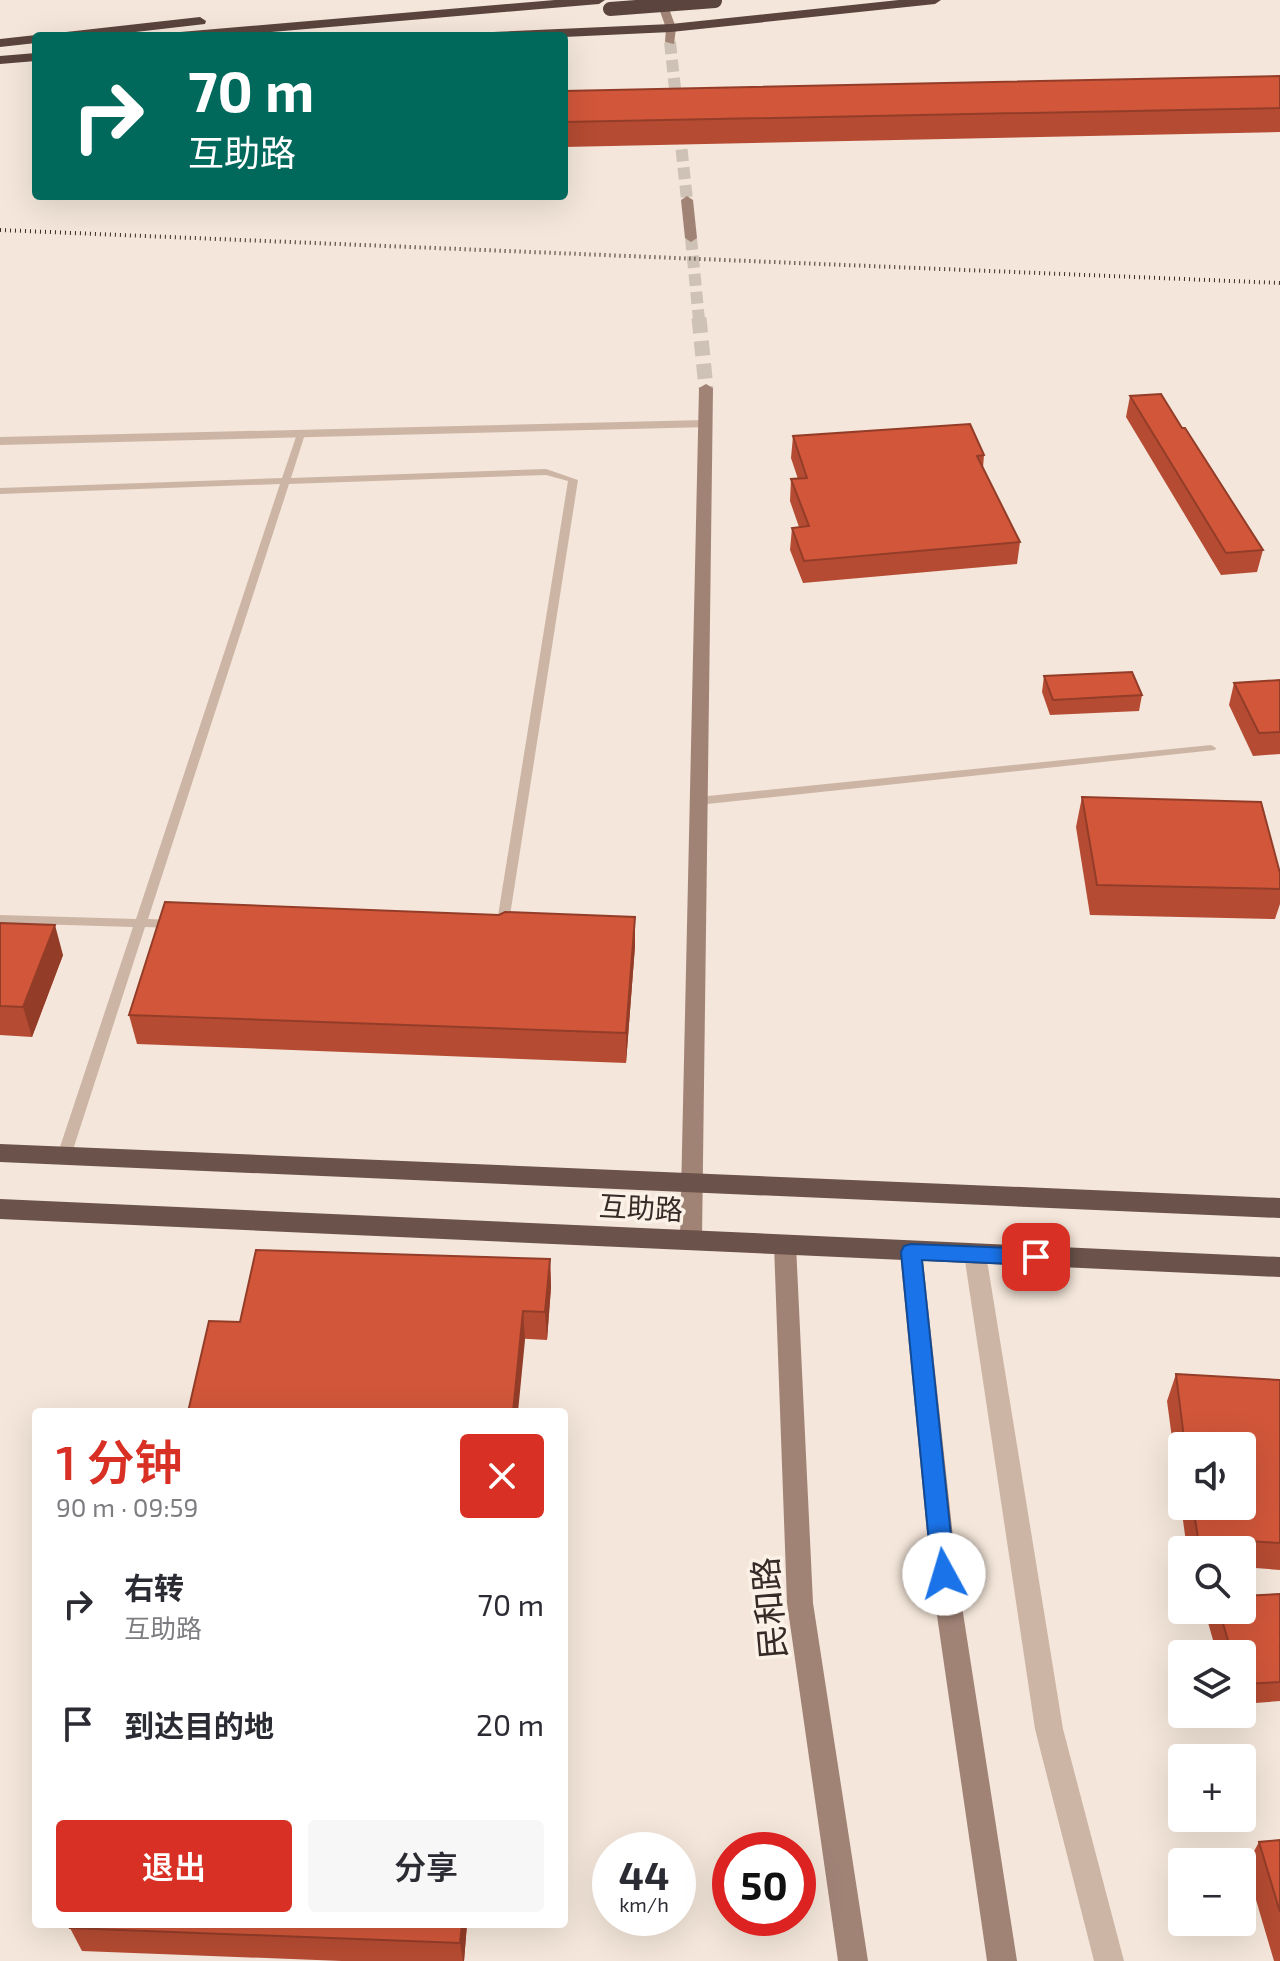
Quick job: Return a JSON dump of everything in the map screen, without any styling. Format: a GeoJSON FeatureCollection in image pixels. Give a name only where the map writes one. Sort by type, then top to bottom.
{"type":"FeatureCollection","features":[{"type":"Feature","properties":{"kind":"highway"},"geometry":{"type":"LineString","coordinates":[[233,32],[604,4],[722,0]]}},
{"type":"Feature","properties":{"kind":"highway"},"geometry":{"type":"LineString","coordinates":[[568,36],[671,35],[935,0]]}},
{"type":"Feature","properties":{"kind":"highway"},"geometry":{"type":"LineString","coordinates":[[337,32],[604,4]]}},
{"type":"Feature","properties":{"kind":"highway"},"geometry":{"type":"LineString","coordinates":[[101,32],[270,13]]}},
{"type":"Feature","properties":{"kind":"highway"},"geometry":{"type":"LineString","coordinates":[[0,43],[32,39]]}},
{"type":"Feature","properties":{"kind":"highway"},"geometry":{"type":"LineString","coordinates":[[0,51],[32,47]]}},
{"type":"Feature","properties":{"kind":"highway"},"geometry":{"type":"LineString","coordinates":[[0,60],[32,57]]}},
{"type":"Feature","properties":{"kind":"highway"},"geometry":{"type":"LineString","coordinates":[[0,68],[32,65]]}},
{"type":"Feature","properties":{"kind":"highway","name":"互助路"},"geometry":{"type":"LineString","coordinates":[[0,1153],[1280,1208]]}},
{"type":"Feature","properties":{"kind":"highway","name":"互助路"},"geometry":{"type":"LineString","coordinates":[[0,1209],[1280,1267]]}},
{"type":"Feature","properties":{"kind":"main road"},"geometry":{"type":"LineString","coordinates":[[661,0],[671,35]]}},
{"type":"Feature","properties":{"kind":"main road"},"geometry":{"type":"LineString","coordinates":[[687,200],[691,238]]}},
{"type":"Feature","properties":{"kind":"main road"},"geometry":{"type":"LineString","coordinates":[[691,1239],[706,388]]}},
{"type":"Feature","properties":{"kind":"main road","name":"民和路"},"geometry":{"type":"LineString","coordinates":[[785,1245],[800,1603],[853,1961]]}},
{"type":"Feature","properties":{"kind":"main road"},"geometry":{"type":"LineString","coordinates":[[911,1252],[944,1574],[1002,1961]]}},
{"type":"Feature","properties":{"kind":"street"},"geometry":{"type":"LineString","coordinates":[[0,441],[705,424]]}},
{"type":"Feature","properties":{"kind":"street"},"geometry":{"type":"LineString","coordinates":[[975,1254],[1049,1729],[1109,1961]]}},
{"type":"Feature","properties":{"kind":"lane"},"geometry":{"type":"LineString","coordinates":[[64,1156],[301,434]]}},
{"type":"Feature","properties":{"kind":"lane"},"geometry":{"type":"LineString","coordinates":[[0,491],[546,472],[573,480],[501,938]]}},
{"type":"Feature","properties":{"kind":"lane"},"geometry":{"type":"LineString","coordinates":[[698,801],[1211,748]]}},
{"type":"Feature","properties":{"kind":"lane"},"geometry":{"type":"LineString","coordinates":[[0,919],[186,925]]}},
{"type":"Feature","properties":{"kind":"building"},"geometry":{"type":"Polygon","coordinates":[[[1280,76],[1280,108],[568,122],[568,91],[1280,76]]]}},
{"type":"Feature","properties":{"kind":"building"},"geometry":{"type":"Polygon","coordinates":[[[1161,394],[1263,550],[1226,553],[1130,396],[1161,394]]]}},
{"type":"Feature","properties":{"kind":"building"},"geometry":{"type":"Polygon","coordinates":[[[970,424],[984,455],[977,456],[1020,542],[804,561],[792,528],[809,526],[791,479],[807,478],[793,436],[970,424]]]}},
{"type":"Feature","properties":{"kind":"building"},"geometry":{"type":"Polygon","coordinates":[[[1132,672],[1142,695],[1053,700],[1044,676],[1132,672]]]}},
{"type":"Feature","properties":{"kind":"building"},"geometry":{"type":"Polygon","coordinates":[[[1280,680],[1280,732],[1259,733],[1234,683],[1280,680]]]}},
{"type":"Feature","properties":{"kind":"building"},"geometry":{"type":"Polygon","coordinates":[[[1082,797],[1261,802],[1280,873],[1280,889],[1097,885],[1082,797]]]}},
{"type":"Feature","properties":{"kind":"building"},"geometry":{"type":"Polygon","coordinates":[[[165,902],[635,917],[626,1033],[129,1015],[165,902]]]}},
{"type":"Feature","properties":{"kind":"building"},"geometry":{"type":"Polygon","coordinates":[[[0,923],[55,925],[23,1007],[0,1006],[0,923]]]}},
{"type":"Feature","properties":{"kind":"building"},"geometry":{"type":"Polygon","coordinates":[[[256,1250],[550,1259],[545,1312],[523,1311],[513,1408],[189,1408],[209,1321],[240,1322],[256,1250]]]}},
{"type":"Feature","properties":{"kind":"building"},"geometry":{"type":"Polygon","coordinates":[[[1176,1374],[1280,1380],[1280,1543],[1256,1542],[1256,1536],[1198,1536],[1195,1520],[1256,1520],[1256,1432],[1183,1432],[1176,1374]]]}},
{"type":"Feature","properties":{"kind":"building"},"geometry":{"type":"Polygon","coordinates":[[[1280,1594],[1280,1682],[1256,1683],[1256,1640],[1228,1640],[1223,1624],[1256,1624],[1256,1595],[1280,1594]]]}},
{"type":"Feature","properties":{"kind":"building"},"geometry":{"type":"Polygon","coordinates":[[[1280,1840],[1280,1912],[1259,1842],[1280,1840]]]}},
{"type":"Feature","properties":{"kind":"building"},"geometry":{"type":"Polygon","coordinates":[[[70,1928],[462,1928],[460,1943],[70,1928]]]}},
{"type":"Feature","properties":{"kind":"tunnel"},"geometry":{"type":"LineString","coordinates":[[670,42],[687,200]]}},
{"type":"Feature","properties":{"kind":"tunnel"},"geometry":{"type":"LineString","coordinates":[[691,238],[699,320]]}},
{"type":"Feature","properties":{"kind":"tunnel"},"geometry":{"type":"LineString","coordinates":[[699,318],[706,388]]}},
{"type":"Feature","properties":{"kind":"railway"},"geometry":{"type":"LineString","coordinates":[[0,230],[1280,283]]}},
{"type":"Feature","properties":{"kind":"route"},"geometry":{"type":"LineString","coordinates":[[944,1574],[911,1252],[1036,1257]]}}]}
